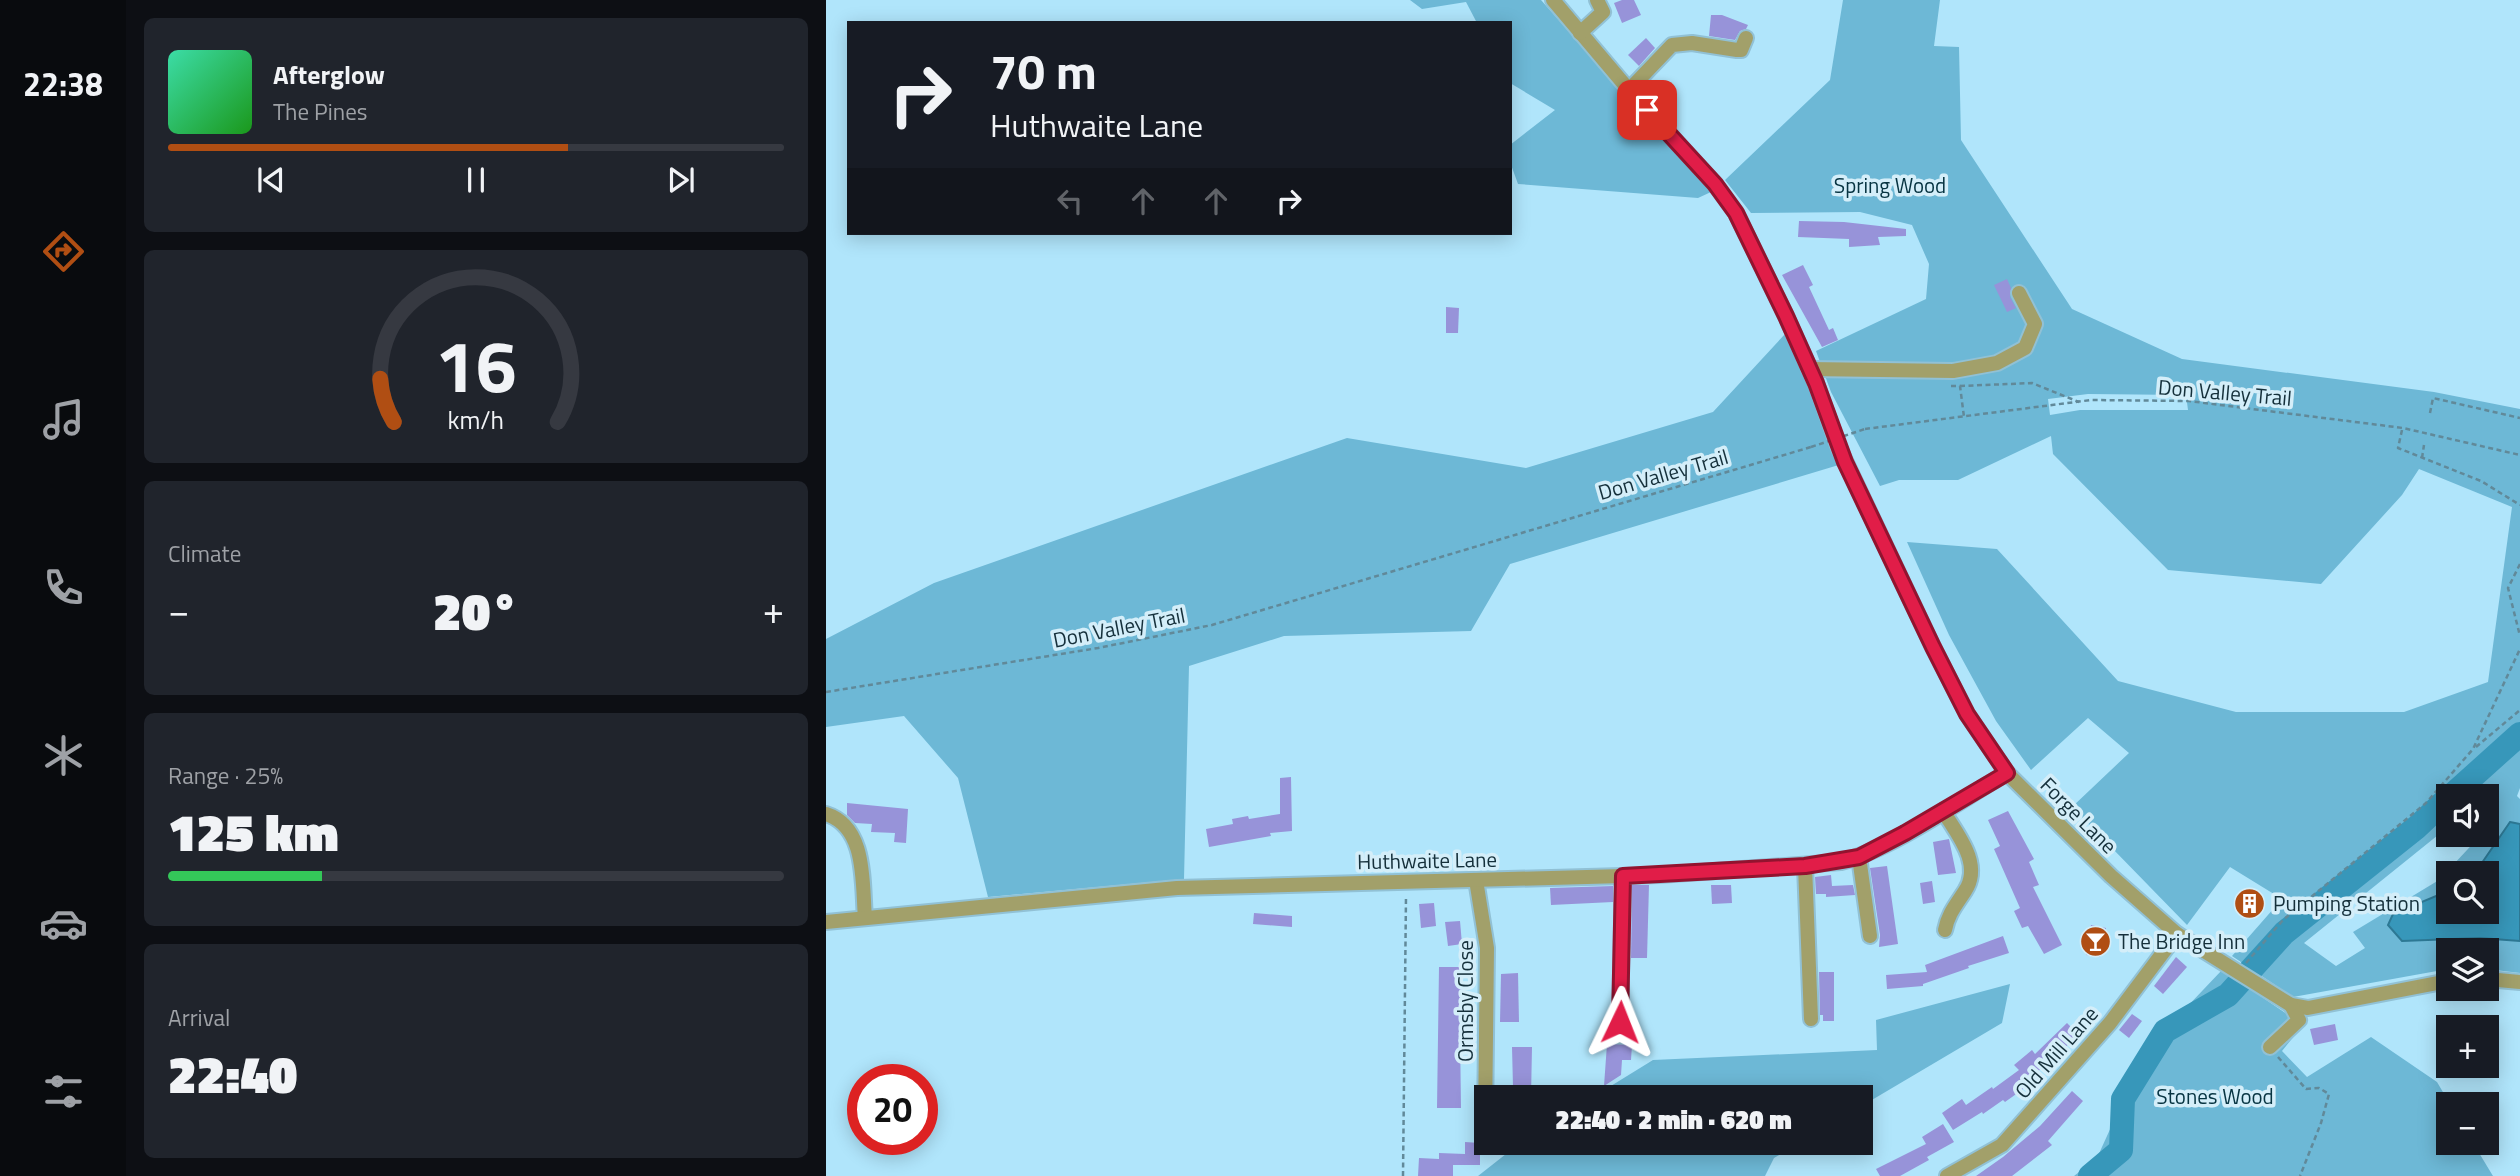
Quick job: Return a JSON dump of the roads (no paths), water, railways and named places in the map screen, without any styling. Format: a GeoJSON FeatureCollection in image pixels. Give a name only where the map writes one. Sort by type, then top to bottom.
{"type":"FeatureCollection","features":[{"type":"Feature","properties":{"kind":"street","name":"Forge Lane"},"geometry":{"type":"LineString","coordinates":[[1553,0],[1629,90],[1715,184],[1736,213],[1786,316],[1839,448],[1967,714],[2007,773],[2111,876],[2177,934],[2226,962],[2291,1005]]}},
{"type":"Feature","properties":{"kind":"street"},"geometry":{"type":"LineString","coordinates":[[1580,33],[1600,6]]}},
{"type":"Feature","properties":{"kind":"street"},"geometry":{"type":"LineString","coordinates":[[1600,6],[1609,27]]}},
{"type":"Feature","properties":{"kind":"street"},"geometry":{"type":"LineString","coordinates":[[1629,90],[1672,45],[1692,43],[1741,50],[1746,38]]}},
{"type":"Feature","properties":{"kind":"street"},"geometry":{"type":"LineString","coordinates":[[1809,369],[1953,370],[1997,363],[2025,348],[2035,324],[2019,293]]}},
{"type":"Feature","properties":{"kind":"street","name":"Huthwaite Lane"},"geometry":{"type":"LineString","coordinates":[[826,922],[1177,888],[1623,876],[1805,866],[1859,857],[2007,773]]}},
{"type":"Feature","properties":{"kind":"street"},"geometry":{"type":"LineString","coordinates":[[1943,811],[1972,866],[1970,883],[1950,913],[1944,933]]}},
{"type":"Feature","properties":{"kind":"street"},"geometry":{"type":"LineString","coordinates":[[826,814],[840,820],[855,839],[865,918]]}},
{"type":"Feature","properties":{"kind":"street"},"geometry":{"type":"LineString","coordinates":[[1859,857],[1870,936]]}},
{"type":"Feature","properties":{"kind":"street"},"geometry":{"type":"LineString","coordinates":[[1805,866],[1811,1019]]}},
{"type":"Feature","properties":{"kind":"street"},"geometry":{"type":"LineString","coordinates":[[1620,1022],[1623,876]]}},
{"type":"Feature","properties":{"kind":"street","name":"Ormsby Close"},"geometry":{"type":"LineString","coordinates":[[1476,880],[1487,948],[1485,1085]]}},
{"type":"Feature","properties":{"kind":"street","name":"Old Mill Lane"},"geometry":{"type":"LineString","coordinates":[[1947,1176],[2002,1145],[2110,1023],[2177,934]]}},
{"type":"Feature","properties":{"kind":"street"},"geometry":{"type":"LineString","coordinates":[[2499,980],[2520,982]]}},
{"type":"Feature","properties":{"kind":"street"},"geometry":{"type":"LineString","coordinates":[[2291,1005],[2308,1008],[2436,983]]}},
{"type":"Feature","properties":{"kind":"street"},"geometry":{"type":"LineString","coordinates":[[2270,1047],[2299,1020],[2291,1005]]}},
{"type":"Feature","properties":{"kind":"waterway"},"geometry":{"type":"LineString","coordinates":[[2464,784],[2520,734]]}},
{"type":"Feature","properties":{"kind":"waterway"},"geometry":{"type":"LineString","coordinates":[[2090,1176],[2121,1150],[2123,1099],[2165,1031],[2228,995],[2284,933],[2436,809]]}},
{"type":"Feature","properties":{"kind":"place","name":"Pumping Station"},"geometry":{"type":"Point","coordinates":[2250,903]}},
{"type":"Feature","properties":{"kind":"place","name":"The Bridge Inn"},"geometry":{"type":"Point","coordinates":[2095,941]}},
{"type":"Feature","properties":{"kind":"park label","name":"Spring Wood"},"geometry":{"type":"Point","coordinates":[1890,185]}},
{"type":"Feature","properties":{"kind":"park label","name":"Stones Wood"},"geometry":{"type":"Point","coordinates":[2215,1096]}}]}
